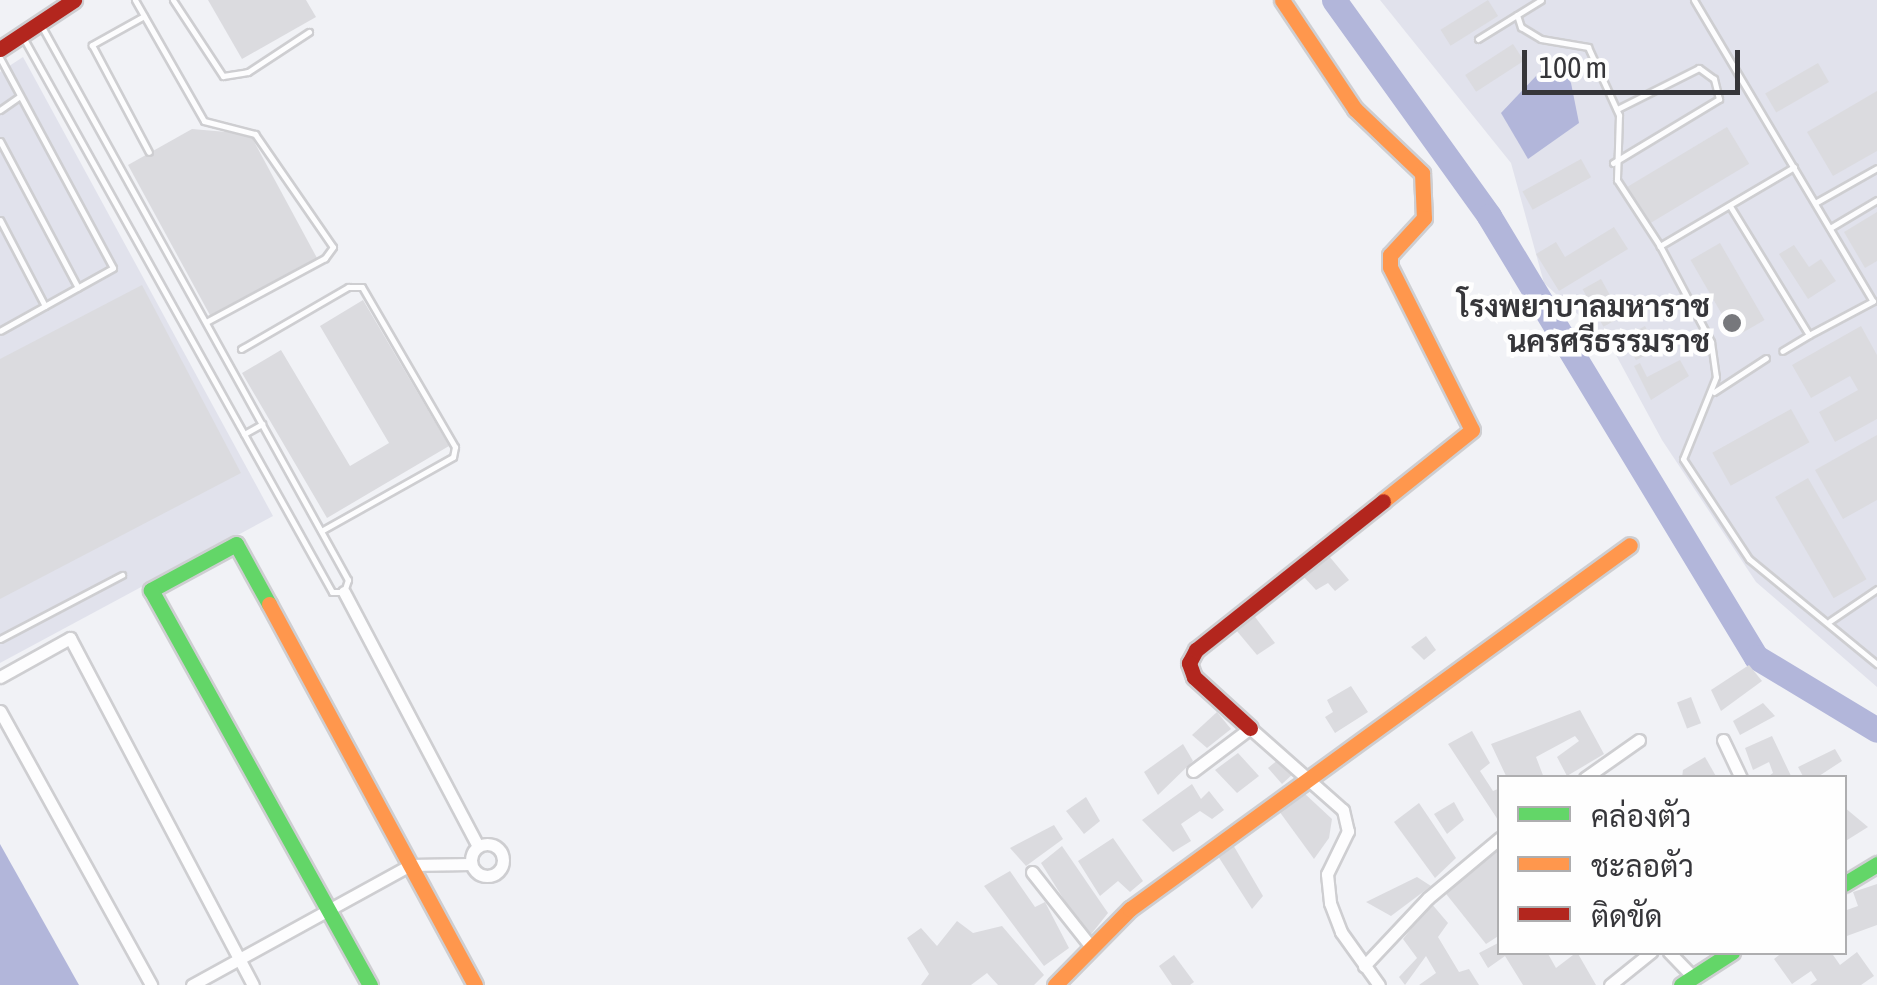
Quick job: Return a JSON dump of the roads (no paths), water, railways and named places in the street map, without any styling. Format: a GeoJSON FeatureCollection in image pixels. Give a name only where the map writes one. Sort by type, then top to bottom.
{"type":"FeatureCollection","features":[{"type":"Feature","properties":{"kind":"street"},"geometry":{"type":"LineString","coordinates":[[0,48],[74,0]]}},
{"type":"Feature","properties":{"kind":"street"},"geometry":{"type":"LineString","coordinates":[[1282,0],[1355,109],[1422,172],[1424,218],[1390,254],[1390,266],[1472,430],[1196,650],[1190,662],[1194,677],[1343,810],[1348,830],[1332,856],[1328,888],[1341,932],[1378,985]]}},
{"type":"Feature","properties":{"kind":"street"},"geometry":{"type":"LineString","coordinates":[[370,985],[151,590],[236,544],[474,985]]}},
{"type":"Feature","properties":{"kind":"street"},"geometry":{"type":"LineString","coordinates":[[1055,985],[1130,909],[1630,545]]}},
{"type":"Feature","properties":{"kind":"street"},"geometry":{"type":"LineString","coordinates":[[344,592],[478,846],[471,864]]}},
{"type":"Feature","properties":{"kind":"street"},"geometry":{"type":"LineString","coordinates":[[0,677],[70,638],[254,985]]}},
{"type":"Feature","properties":{"kind":"street"},"geometry":{"type":"LineString","coordinates":[[0,711],[150,985]]}},
{"type":"Feature","properties":{"kind":"street"},"geometry":{"type":"LineString","coordinates":[[1193,771],[1250,728]]}},
{"type":"Feature","properties":{"kind":"street"},"geometry":{"type":"LineString","coordinates":[[1589,775],[1639,740]]}},
{"type":"Feature","properties":{"kind":"street"},"geometry":{"type":"LineString","coordinates":[[1723,740],[1740,775]]}},
{"type":"Feature","properties":{"kind":"street"},"geometry":{"type":"LineString","coordinates":[[1364,966],[1428,898],[1497,840]]}},
{"type":"Feature","properties":{"kind":"street"},"geometry":{"type":"LineString","coordinates":[[192,985],[410,865],[471,864],[482,876],[502,867],[497,847],[478,846]]}},
{"type":"Feature","properties":{"kind":"street"},"geometry":{"type":"LineString","coordinates":[[1847,882],[1877,864]]}},
{"type":"Feature","properties":{"kind":"street"},"geometry":{"type":"LineString","coordinates":[[1032,872],[1092,948]]}},
{"type":"Feature","properties":{"kind":"street"},"geometry":{"type":"LineString","coordinates":[[1610,985],[1647,955]]}},
{"type":"Feature","properties":{"kind":"street"},"geometry":{"type":"LineString","coordinates":[[1672,955],[1687,981],[1727,955]]}},
{"type":"Feature","properties":{"kind":"lane"},"geometry":{"type":"LineString","coordinates":[[135,0],[204,121],[255,134],[333,247],[319,262],[206,322]]}},
{"type":"Feature","properties":{"kind":"lane"},"geometry":{"type":"LineString","coordinates":[[173,0],[222,76],[248,72],[309,32]]}},
{"type":"Feature","properties":{"kind":"lane"},"geometry":{"type":"LineString","coordinates":[[1478,38],[1541,0]]}},
{"type":"Feature","properties":{"kind":"lane"},"geometry":{"type":"LineString","coordinates":[[1694,0],[1873,301],[1782,351]]}},
{"type":"Feature","properties":{"kind":"lane"},"geometry":{"type":"LineString","coordinates":[[1516,15],[1521,27],[1541,39],[1588,47],[1617,109],[1613,163],[1628,206],[1660,246],[1711,342],[1712,394],[1683,460],[1749,558],[1830,621],[1877,664]]}},
{"type":"Feature","properties":{"kind":"lane"},"geometry":{"type":"LineString","coordinates":[[144,16],[92,45],[149,152]]}},
{"type":"Feature","properties":{"kind":"lane"},"geometry":{"type":"LineString","coordinates":[[22,34],[332,592],[344,592],[348,580],[40,22]]}},
{"type":"Feature","properties":{"kind":"lane"},"geometry":{"type":"LineString","coordinates":[[0,58],[113,268],[0,331]]}},
{"type":"Feature","properties":{"kind":"lane"},"geometry":{"type":"LineString","coordinates":[[1613,163],[1719,98],[1714,80],[1699,68],[1617,109]]}},
{"type":"Feature","properties":{"kind":"lane"},"geometry":{"type":"LineString","coordinates":[[0,110],[20,96]]}},
{"type":"Feature","properties":{"kind":"lane"},"geometry":{"type":"LineString","coordinates":[[0,141],[78,288]]}},
{"type":"Feature","properties":{"kind":"lane"},"geometry":{"type":"LineString","coordinates":[[1660,246],[1794,166]]}},
{"type":"Feature","properties":{"kind":"lane"},"geometry":{"type":"LineString","coordinates":[[1815,203],[1877,168]]}},
{"type":"Feature","properties":{"kind":"lane"},"geometry":{"type":"LineString","coordinates":[[1830,228],[1877,200]]}},
{"type":"Feature","properties":{"kind":"lane"},"geometry":{"type":"LineString","coordinates":[[1730,206],[1809,336]]}},
{"type":"Feature","properties":{"kind":"lane"},"geometry":{"type":"LineString","coordinates":[[0,220],[45,306]]}},
{"type":"Feature","properties":{"kind":"lane"},"geometry":{"type":"LineString","coordinates":[[241,350],[348,288],[362,287],[455,447],[453,457],[321,532]]}},
{"type":"Feature","properties":{"kind":"lane"},"geometry":{"type":"LineString","coordinates":[[1712,394],[1766,358]]}},
{"type":"Feature","properties":{"kind":"lane"},"geometry":{"type":"LineString","coordinates":[[244,434],[262,424]]}},
{"type":"Feature","properties":{"kind":"lane"},"geometry":{"type":"LineString","coordinates":[[0,639],[122,575]]}},
{"type":"Feature","properties":{"kind":"lane"},"geometry":{"type":"LineString","coordinates":[[1830,621],[1877,589]]}},
{"type":"Feature","properties":{"kind":"water"},"geometry":{"type":"Polygon","coordinates":[[[1554,57],[1571,83],[1579,123],[1528,159],[1501,113],[1554,57]]]}},
{"type":"Feature","properties":{"kind":"water"},"geometry":{"type":"Polygon","coordinates":[[[0,844],[79,985],[0,985],[0,844]]]}},
{"type":"Feature","properties":{"kind":"waterway"},"geometry":{"type":"LineString","coordinates":[[1334,0],[1489,216],[1756,657],[1877,730]]}},
{"type":"Feature","properties":{"kind":"place","name":"โรงพยาบาลมหาราช นครศรีธรรมราช"},"geometry":{"type":"Point","coordinates":[1732,323]}}]}
